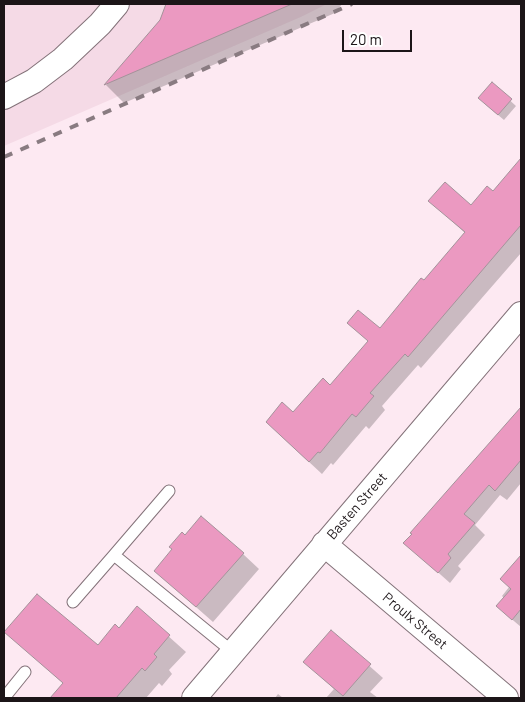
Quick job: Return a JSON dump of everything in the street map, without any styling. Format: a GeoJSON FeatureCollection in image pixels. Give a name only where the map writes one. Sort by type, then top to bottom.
{"type":"FeatureCollection","features":[{"type":"Feature","properties":{"kind":"street"},"geometry":{"type":"LineString","coordinates":[[4,97],[34,82],[63,59],[100,24],[117,4]]}},
{"type":"Feature","properties":{"kind":"street","name":"Basten Street"},"geometry":{"type":"LineString","coordinates":[[194,698],[521,314]]}},
{"type":"Feature","properties":{"kind":"street","name":"Proulx Street"},"geometry":{"type":"LineString","coordinates":[[324,544],[506,698]]}},
{"type":"Feature","properties":{"kind":"lane"},"geometry":{"type":"LineString","coordinates":[[73,602],[169,491]]}},
{"type":"Feature","properties":{"kind":"lane"},"geometry":{"type":"LineString","coordinates":[[114,555],[234,653]]}},
{"type":"Feature","properties":{"kind":"lane"},"geometry":{"type":"LineString","coordinates":[[4,698],[25,672]]}},
{"type":"Feature","properties":{"kind":"shaded area"},"geometry":{"type":"Polygon","coordinates":[[[4,4],[327,4],[4,146],[4,4]]]}},
{"type":"Feature","properties":{"kind":"building"},"geometry":{"type":"Polygon","coordinates":[[[166,4],[292,4],[104,85],[160,20],[166,4]]]}},
{"type":"Feature","properties":{"kind":"building"},"geometry":{"type":"Polygon","coordinates":[[[492,82],[512,99],[498,115],[478,98],[492,82]]]}},
{"type":"Feature","properties":{"kind":"building"},"geometry":{"type":"Polygon","coordinates":[[[521,158],[521,225],[408,357],[405,354],[370,393],[374,396],[356,417],[352,414],[320,453],[318,452],[309,462],[266,422],[282,402],[293,412],[323,378],[330,385],[368,341],[347,323],[358,310],[380,328],[421,278],[424,280],[465,232],[428,201],[445,182],[471,205],[487,186],[493,191],[521,158]]]}},
{"type":"Feature","properties":{"kind":"building"},"geometry":{"type":"Polygon","coordinates":[[[521,407],[521,460],[495,491],[489,485],[464,514],[475,523],[448,554],[451,558],[438,573],[403,543],[521,407]]]}},
{"type":"Feature","properties":{"kind":"building"},"geometry":{"type":"Polygon","coordinates":[[[201,516],[244,553],[196,607],[154,571],[172,549],[169,547],[182,532],[185,535],[201,516]]]}},
{"type":"Feature","properties":{"kind":"building"},"geometry":{"type":"Polygon","coordinates":[[[521,555],[521,609],[512,620],[496,606],[511,589],[500,579],[521,555]]]}},
{"type":"Feature","properties":{"kind":"building"},"geometry":{"type":"Polygon","coordinates":[[[37,594],[98,645],[115,624],[119,628],[137,606],[170,635],[154,654],[157,657],[145,671],[142,668],[116,698],[50,698],[63,683],[4,632],[37,594]]]}},
{"type":"Feature","properties":{"kind":"building"},"geometry":{"type":"Polygon","coordinates":[[[331,630],[371,664],[343,696],[303,662],[331,630]]]}},
{"type":"Feature","properties":{"kind":"railway"},"geometry":{"type":"LineString","coordinates":[[4,157],[352,4]]}}]}
